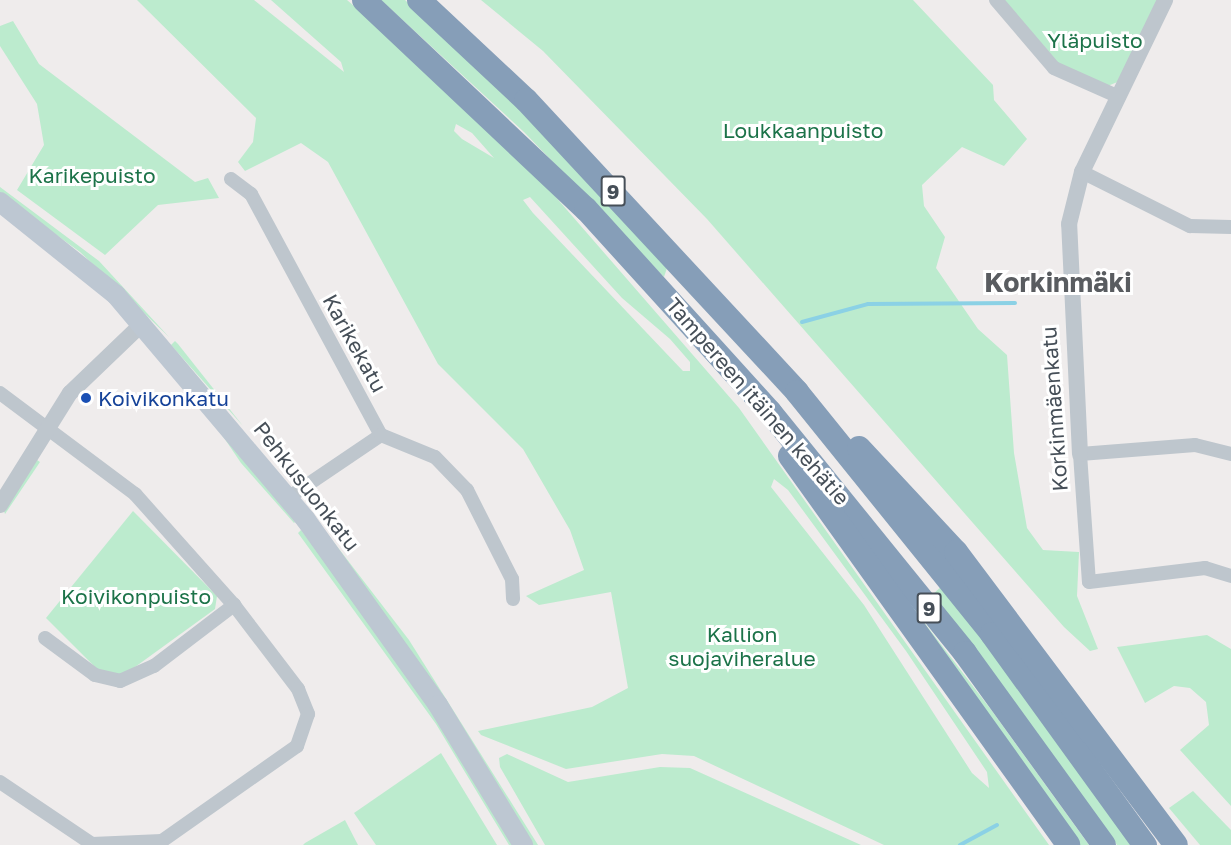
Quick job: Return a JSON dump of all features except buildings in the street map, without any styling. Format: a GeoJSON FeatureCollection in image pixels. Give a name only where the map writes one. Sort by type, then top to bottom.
{"type":"FeatureCollection","features":[{"type":"Feature","properties":{"kind":"highway","name":"Tampereen itäinen kehätie"},"geometry":{"type":"LineString","coordinates":[[364,0],[553,175],[741,380],[965,653],[1104,845]]}},
{"type":"Feature","properties":{"kind":"highway","name":"Tampereen itäinen kehätie"},"geometry":{"type":"LineString","coordinates":[[419,0],[543,117],[797,392],[992,634],[1145,845]]}},
{"type":"Feature","properties":{"kind":"highway"},"geometry":{"type":"LineString","coordinates":[[741,380],[810,487],[1068,845]]}},
{"type":"Feature","properties":{"kind":"highway"},"geometry":{"type":"LineString","coordinates":[[797,392],[890,476],[948,543],[1128,776],[1176,845]]}},
{"type":"Feature","properties":{"kind":"highway"},"geometry":{"type":"LineString","coordinates":[[1128,776],[1189,845]]}},
{"type":"Feature","properties":{"kind":"highway"},"geometry":{"type":"LineString","coordinates":[[1043,809],[1059,845]]}},
{"type":"Feature","properties":{"kind":"main road","name":"Pehkusuonkatu"},"geometry":{"type":"LineString","coordinates":[[0,202],[71,255],[142,324],[288,498],[438,705],[523,845]]}},
{"type":"Feature","properties":{"kind":"street"},"geometry":{"type":"LineString","coordinates":[[996,0],[1054,68],[1119,97]]}},
{"type":"Feature","properties":{"kind":"street","name":"Korkinmäenkatu"},"geometry":{"type":"LineString","coordinates":[[1166,0],[1082,172],[1069,224],[1080,454],[1089,582],[1205,568],[1231,576]]}},
{"type":"Feature","properties":{"kind":"street"},"geometry":{"type":"LineString","coordinates":[[1082,172],[1190,226],[1231,227]]}},
{"type":"Feature","properties":{"kind":"street","name":"Karikekatu"},"geometry":{"type":"LineString","coordinates":[[231,179],[251,194],[381,435]]}},
{"type":"Feature","properties":{"kind":"street"},"geometry":{"type":"LineString","coordinates":[[0,505],[49,426],[92,367],[142,324]]}},
{"type":"Feature","properties":{"kind":"street"},"geometry":{"type":"LineString","coordinates":[[0,393],[49,426],[135,494],[234,605],[305,699],[305,733],[292,750],[174,836],[147,843],[87,842],[0,783]]}},
{"type":"Feature","properties":{"kind":"street"},"geometry":{"type":"LineString","coordinates":[[288,498],[381,435],[435,457],[466,490],[513,579],[513,599]]}},
{"type":"Feature","properties":{"kind":"street"},"geometry":{"type":"LineString","coordinates":[[1080,454],[1195,446],[1231,454]]}},
{"type":"Feature","properties":{"kind":"street"},"geometry":{"type":"LineString","coordinates":[[45,638],[95,675],[127,680],[234,605]]}},
{"type":"Feature","properties":{"kind":"green space","name":"Kallion suojaviheralue"},"geometry":{"type":"Polygon","coordinates":[[[137,0],[254,0],[344,72],[341,62],[271,0],[347,0],[399,45],[547,187],[739,408],[1049,845],[884,845],[694,756],[662,754],[566,769],[481,735],[478,731],[592,707],[628,688],[611,592],[539,605],[526,596],[584,570],[570,530],[523,449],[438,364],[328,162],[301,143],[245,171],[238,162],[253,142],[256,118],[137,0]],[[456,124],[454,131],[462,139],[494,158],[472,133],[456,124]],[[530,197],[523,200],[683,371],[690,371],[690,362],[670,339],[622,298],[530,197]],[[774,479],[771,487],[864,605],[972,773],[989,788],[987,772],[906,651],[788,490],[774,479]]]}},
{"type":"Feature","properties":{"kind":"green space"},"geometry":{"type":"Polygon","coordinates":[[[381,0],[405,0],[536,123],[667,268],[664,277],[524,132],[381,0]]]}},
{"type":"Feature","properties":{"kind":"green space","name":"Loukkaanpuisto"},"geometry":{"type":"Polygon","coordinates":[[[481,0],[913,0],[993,85],[994,100],[1027,139],[1004,166],[962,147],[922,185],[924,206],[945,237],[936,268],[978,329],[1007,355],[1014,453],[1027,528],[1043,550],[1079,552],[1077,596],[1098,649],[1090,651],[1064,627],[707,219],[543,51],[481,0]]]}},
{"type":"Feature","properties":{"kind":"green space","name":"Yläpuisto"},"geometry":{"type":"Polygon","coordinates":[[[1001,0],[1157,0],[1120,81],[1105,87],[1055,63],[1001,0]]]}},
{"type":"Feature","properties":{"kind":"green space","name":"Karikepuisto"},"geometry":{"type":"Polygon","coordinates":[[[13,21],[39,64],[195,182],[208,178],[219,198],[158,205],[105,255],[17,190],[44,145],[37,104],[0,46],[0,26],[13,21]]]}},
{"type":"Feature","properties":{"kind":"green space"},"geometry":{"type":"Polygon","coordinates":[[[0,187],[99,261],[169,337],[80,252],[0,194],[0,187]]]}},
{"type":"Feature","properties":{"kind":"green space"},"geometry":{"type":"Polygon","coordinates":[[[175,341],[178,344],[243,426],[171,345],[175,341]]]}},
{"type":"Feature","properties":{"kind":"green space"},"geometry":{"type":"Polygon","coordinates":[[[214,423],[295,522],[294,523],[241,463],[214,423]]]}},
{"type":"Feature","properties":{"kind":"green space"},"geometry":{"type":"Polygon","coordinates":[[[37,460],[40,462],[5,514],[4,511],[37,460]]]}},
{"type":"Feature","properties":{"kind":"green space","name":"Koivikonpuisto"},"geometry":{"type":"Polygon","coordinates":[[[133,511],[217,596],[215,609],[124,675],[102,674],[46,618],[133,511]]]}},
{"type":"Feature","properties":{"kind":"green space"},"geometry":{"type":"Polygon","coordinates":[[[319,523],[409,640],[538,845],[531,845],[319,523]]]}},
{"type":"Feature","properties":{"kind":"green space"},"geometry":{"type":"Polygon","coordinates":[[[301,530],[383,636],[516,845],[509,845],[436,724],[298,533],[301,530]]]}},
{"type":"Feature","properties":{"kind":"green space"},"geometry":{"type":"Polygon","coordinates":[[[868,549],[992,711],[1089,845],[1076,845],[868,549]]]}},
{"type":"Feature","properties":{"kind":"green space"},"geometry":{"type":"Polygon","coordinates":[[[943,585],[1134,845],[1117,845],[932,595],[943,585]]]}},
{"type":"Feature","properties":{"kind":"green space"},"geometry":{"type":"Polygon","coordinates":[[[1207,635],[1231,649],[1231,806],[1180,750],[1209,725],[1206,702],[1190,688],[1174,686],[1145,703],[1117,647],[1207,635]]]}},
{"type":"Feature","properties":{"kind":"green space"},"geometry":{"type":"Polygon","coordinates":[[[441,753],[497,845],[376,845],[354,813],[441,753]]]}},
{"type":"Feature","properties":{"kind":"green space"},"geometry":{"type":"Polygon","coordinates":[[[507,754],[568,782],[660,767],[690,768],[861,845],[545,845],[500,767],[499,758],[507,754]]]}},
{"type":"Feature","properties":{"kind":"green space"},"geometry":{"type":"Polygon","coordinates":[[[1193,791],[1231,830],[1231,845],[1200,845],[1169,808],[1193,791]]]}},
{"type":"Feature","properties":{"kind":"green space"},"geometry":{"type":"Polygon","coordinates":[[[345,820],[358,845],[303,845],[305,843],[345,820]]]}},
{"type":"Feature","properties":{"kind":"waterway"},"geometry":{"type":"LineString","coordinates":[[802,322],[868,304],[1015,303]]}},
{"type":"Feature","properties":{"kind":"waterway"},"geometry":{"type":"LineString","coordinates":[[960,845],[997,825]]}},
{"type":"Feature","properties":{"kind":"place","name":"Koivikonkatu"},"geometry":{"type":"Point","coordinates":[86,398]}},
{"type":"Feature","properties":{"kind":"district","name":"Korkinmäki"},"geometry":{"type":"Point","coordinates":[1058,283]}}]}
